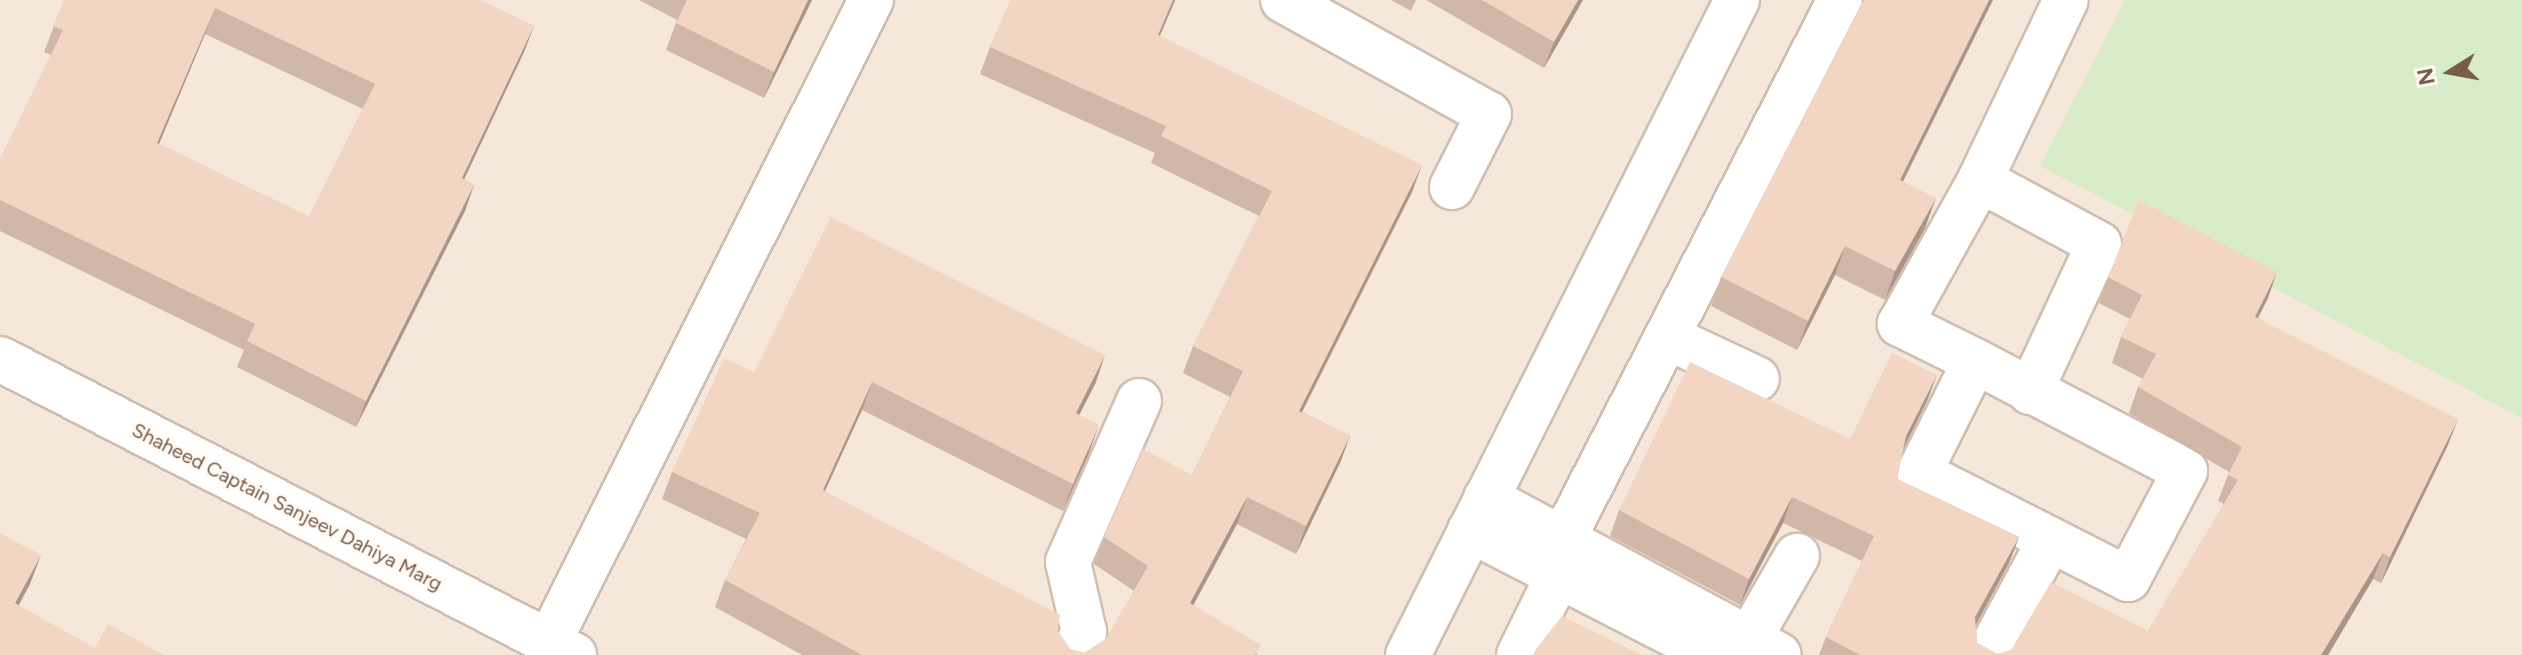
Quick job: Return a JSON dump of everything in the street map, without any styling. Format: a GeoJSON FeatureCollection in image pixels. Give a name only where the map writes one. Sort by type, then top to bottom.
{"type":"FeatureCollection","features":[{"type":"Feature","properties":{"kind":"street"},"geometry":{"type":"LineString","coordinates":[[561,648],[871,0]]}},
{"type":"Feature","properties":{"kind":"street"},"geometry":{"type":"LineString","coordinates":[[1283,0],[1489,114],[1452,187]]}},
{"type":"Feature","properties":{"kind":"street"},"geometry":{"type":"LineString","coordinates":[[1408,655],[1737,0]]}},
{"type":"Feature","properties":{"kind":"street"},"geometry":{"type":"LineString","coordinates":[[1519,655],[1561,557],[1667,337],[1840,0]]}},
{"type":"Feature","properties":{"kind":"street"},"geometry":{"type":"LineString","coordinates":[[1975,361],[1919,473],[2128,579],[2185,471],[1975,361],[1900,324],[1980,180],[2066,0]]}},
{"type":"Feature","properties":{"kind":"street"},"geometry":{"type":"LineString","coordinates":[[1980,180],[2099,244],[2030,392]]}},
{"type":"Feature","properties":{"kind":"street"},"geometry":{"type":"LineString","coordinates":[[1667,337],[1757,379]]}},
{"type":"Feature","properties":{"kind":"street","name":"Shaheed Captain Sanjeev Dahiya Marg"},"geometry":{"type":"LineString","coordinates":[[0,359],[561,648]]}},
{"type":"Feature","properties":{"kind":"street"},"geometry":{"type":"LineString","coordinates":[[1072,655],[1084,632],[1068,562],[1139,401]]}},
{"type":"Feature","properties":{"kind":"street"},"geometry":{"type":"LineString","coordinates":[[1478,514],[1747,650],[1797,556]]}},
{"type":"Feature","properties":{"kind":"street"},"geometry":{"type":"LineString","coordinates":[[1988,655],[2050,540]]}},
{"type":"Feature","properties":{"kind":"shaded area"},"geometry":{"type":"Polygon","coordinates":[[[0,0],[2522,0],[2522,655],[0,655],[0,0]]]}},
{"type":"Feature","properties":{"kind":"green space"},"geometry":{"type":"Polygon","coordinates":[[[2125,0],[2522,0],[2522,418],[2040,166],[2125,0]]]}},
{"type":"Feature","properties":{"kind":"building"},"geometry":{"type":"Polygon","coordinates":[[[64,0],[479,0],[534,26],[462,178],[474,185],[366,401],[247,341],[255,324],[0,200],[0,160],[63,30],[53,26],[64,0]],[[215,8],[157,143],[309,217],[375,84],[215,8]]]}},
{"type":"Feature","properties":{"kind":"building"},"geometry":{"type":"Polygon","coordinates":[[[687,0],[808,0],[774,72],[676,23],[687,0]]]}},
{"type":"Feature","properties":{"kind":"building"},"geometry":{"type":"Polygon","coordinates":[[[1011,0],[1173,0],[1158,35],[1422,165],[1299,411],[1350,436],[1306,526],[1247,497],[1190,603],[1261,645],[1255,655],[862,655],[725,580],[760,513],[672,472],[724,358],[754,372],[831,217],[1105,355],[1076,413],[1099,425],[1073,484],[872,382],[823,490],[1060,615],[1057,630],[1070,649],[1084,653],[1106,639],[1148,566],[1104,537],[1143,449],[1192,475],[1243,371],[1193,346],[1272,191],[1161,136],[1166,126],[990,47],[1011,0]]]}},
{"type":"Feature","properties":{"kind":"building"},"geometry":{"type":"Polygon","coordinates":[[[1482,0],[1578,0],[1554,42],[1482,0]]]}},
{"type":"Feature","properties":{"kind":"building"},"geometry":{"type":"Polygon","coordinates":[[[1864,0],[1989,0],[1900,180],[1936,198],[1895,271],[1845,246],[1808,321],[1721,277],[1864,0]]]}},
{"type":"Feature","properties":{"kind":"building"},"geometry":{"type":"Polygon","coordinates":[[[2139,200],[2277,272],[2255,317],[2458,419],[2390,557],[2383,553],[2321,655],[1860,655],[1826,637],[1874,536],[1792,497],[1749,579],[1619,510],[1690,362],[1850,439],[1892,353],[1937,375],[1906,436],[1897,479],[2019,537],[1975,617],[1977,643],[1997,654],[2011,650],[2051,582],[2148,631],[2238,480],[2228,475],[2242,447],[2138,387],[2156,354],[2121,337],[2142,295],[2108,277],[2139,200]]]}},
{"type":"Feature","properties":{"kind":"building"},"geometry":{"type":"Polygon","coordinates":[[[0,533],[41,555],[15,603],[95,648],[108,624],[164,655],[0,655],[0,533]]]}},
{"type":"Feature","properties":{"kind":"building"},"geometry":{"type":"Polygon","coordinates":[[[1562,616],[1642,655],[1533,655],[1562,616]]]}}]}
